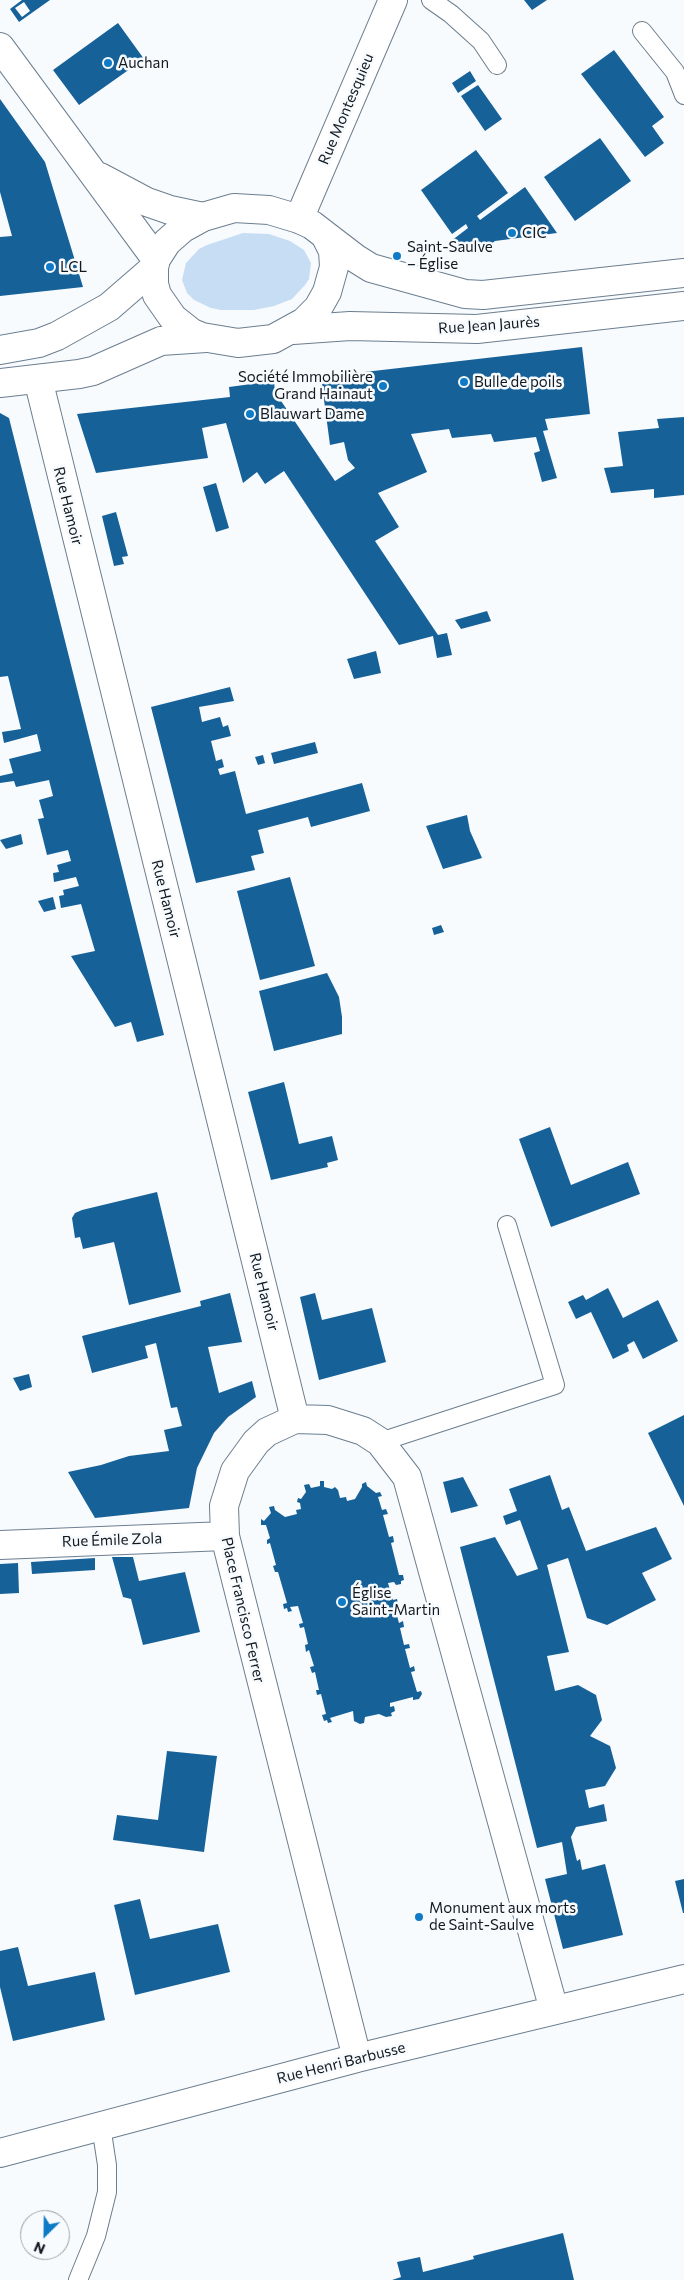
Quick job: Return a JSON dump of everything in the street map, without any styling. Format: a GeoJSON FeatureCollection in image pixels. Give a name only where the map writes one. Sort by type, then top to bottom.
{"type":"FeatureCollection","features":[{"type":"Feature","properties":{"kind":"street","name":"Rue Montesquieu"},"geometry":{"type":"LineString","coordinates":[[299,219],[393,0]]}},
{"type":"Feature","properties":{"kind":"street"},"geometry":{"type":"LineString","coordinates":[[0,47],[155,263]]}},
{"type":"Feature","properties":{"kind":"street"},"geometry":{"type":"LineString","coordinates":[[89,169],[147,202],[170,210],[203,216]]}},
{"type":"Feature","properties":{"kind":"street","name":"Rue Jean Jaurès"},"geometry":{"type":"LineString","coordinates":[[0,350],[39,343],[64,332],[109,307],[155,263],[175,234],[203,216],[229,209],[269,210],[299,219],[312,225],[362,263],[381,272],[454,292],[474,295],[684,273]]}},
{"type":"Feature","properties":{"kind":"street","name":"Rue Jean Jaurès"},"geometry":{"type":"LineString","coordinates":[[155,263],[154,284],[167,312],[181,326],[192,333],[226,343],[250,343],[273,338],[293,330],[311,316],[327,292],[334,267],[333,251],[326,237]]}},
{"type":"Feature","properties":{"kind":"street","name":"Rue Jean Jaurès"},"geometry":{"type":"LineString","coordinates":[[293,330],[350,326],[476,329],[684,306]]}},
{"type":"Feature","properties":{"kind":"street","name":"Rue Jean Jaurès"},"geometry":{"type":"LineString","coordinates":[[0,383],[64,377],[93,370],[161,341],[206,338]]}},
{"type":"Feature","properties":{"kind":"street","name":"Rue Hamoir"},"geometry":{"type":"LineString","coordinates":[[38,379],[295,1419]]}},
{"type":"Feature","properties":{"kind":"street","name":"Place Francisco Ferrer"},"geometry":{"type":"LineString","coordinates":[[357,2058],[225,1536],[224,1506],[235,1471],[256,1442],[267,1432],[295,1419],[328,1420],[345,1424],[380,1442],[407,1477],[554,2010]]}},
{"type":"Feature","properties":{"kind":"street","name":"Rue Émile Zola"},"geometry":{"type":"LineString","coordinates":[[0,1545],[225,1536]]}},
{"type":"Feature","properties":{"kind":"street","name":"Rue Henri Barbusse"},"geometry":{"type":"LineString","coordinates":[[0,2153],[357,2058],[684,1979]]}},
{"type":"Feature","properties":{"kind":"lane"},"geometry":{"type":"LineString","coordinates":[[431,0],[451,14],[481,41],[497,65]]}},
{"type":"Feature","properties":{"kind":"lane"},"geometry":{"type":"LineString","coordinates":[[642,31],[675,72],[684,95]]}},
{"type":"Feature","properties":{"kind":"lane"},"geometry":{"type":"LineString","coordinates":[[380,1442],[555,1385],[507,1225]]}},
{"type":"Feature","properties":{"kind":"lane"},"geometry":{"type":"LineString","coordinates":[[78,2280],[96,2236],[106,2192],[107,2165],[101,2126]]}},
{"type":"Feature","properties":{"kind":"shaded area"},"geometry":{"type":"Polygon","coordinates":[[[243,233],[269,234],[290,241],[304,250],[311,263],[309,279],[305,285],[292,299],[274,306],[254,310],[221,310],[211,308],[194,300],[187,293],[182,280],[186,263],[199,249],[243,233]]]}},
{"type":"Feature","properties":{"kind":"building"},"geometry":{"type":"Polygon","coordinates":[[[22,0],[50,0],[19,22],[10,9],[22,0]],[[24,2],[15,8],[22,17],[30,11],[24,2]]]}},
{"type":"Feature","properties":{"kind":"building"},"geometry":{"type":"Polygon","coordinates":[[[524,0],[547,0],[532,10],[524,0]]]}},
{"type":"Feature","properties":{"kind":"building"},"geometry":{"type":"Polygon","coordinates":[[[118,23],[144,59],[79,105],[53,70],[118,23]]]}},
{"type":"Feature","properties":{"kind":"building"},"geometry":{"type":"Polygon","coordinates":[[[614,50],[664,117],[652,126],[664,143],[645,157],[581,74],[614,50]]]}},
{"type":"Feature","properties":{"kind":"building"},"geometry":{"type":"Polygon","coordinates":[[[470,71],[476,81],[458,93],[452,83],[470,71]]]}},
{"type":"Feature","properties":{"kind":"building"},"geometry":{"type":"Polygon","coordinates":[[[478,85],[502,119],[485,131],[461,96],[478,85]]]}},
{"type":"Feature","properties":{"kind":"building"},"geometry":{"type":"Polygon","coordinates":[[[0,99],[45,162],[83,287],[0,296],[0,237],[12,236],[0,192],[0,99]]]}},
{"type":"Feature","properties":{"kind":"building"},"geometry":{"type":"Polygon","coordinates":[[[600,138],[631,181],[575,221],[544,177],[600,138]]]}},
{"type":"Feature","properties":{"kind":"building"},"geometry":{"type":"Polygon","coordinates":[[[476,150],[508,193],[477,216],[480,220],[525,187],[557,233],[495,241],[484,249],[486,251],[474,253],[472,250],[465,251],[464,254],[452,252],[451,241],[468,228],[466,224],[452,234],[421,190],[476,150]]]}},
{"type":"Feature","properties":{"kind":"building"},"geometry":{"type":"Polygon","coordinates":[[[582,347],[590,414],[545,419],[548,430],[543,431],[557,478],[542,482],[534,453],[540,451],[536,437],[494,442],[491,434],[452,438],[449,429],[411,434],[427,472],[378,493],[399,527],[375,541],[438,635],[447,633],[452,655],[437,658],[433,636],[399,645],[284,471],[265,484],[257,472],[243,483],[226,423],[202,428],[208,458],[96,473],[77,414],[230,397],[229,387],[274,381],[275,392],[335,481],[355,468],[348,460],[344,442],[330,445],[321,377],[582,347]]]}},
{"type":"Feature","properties":{"kind":"building"},"geometry":{"type":"Polygon","coordinates":[[[0,413],[9,418],[164,1035],[137,1042],[131,1022],[115,1027],[71,956],[95,951],[81,904],[61,908],[59,896],[64,895],[63,890],[79,886],[76,877],[54,882],[53,873],[59,872],[57,865],[71,861],[68,850],[47,855],[38,819],[44,818],[39,800],[53,796],[49,780],[16,787],[14,781],[0,783],[0,776],[13,773],[9,759],[41,751],[37,734],[4,743],[2,732],[21,729],[8,676],[0,677],[0,413]]]}},
{"type":"Feature","properties":{"kind":"building"},"geometry":{"type":"Polygon","coordinates":[[[684,417],[684,495],[654,498],[654,489],[611,493],[604,468],[623,466],[618,432],[659,428],[657,419],[684,417]]]}},
{"type":"Feature","properties":{"kind":"building"},"geometry":{"type":"Polygon","coordinates":[[[216,483],[229,528],[216,532],[203,487],[216,483]]]}},
{"type":"Feature","properties":{"kind":"building"},"geometry":{"type":"Polygon","coordinates":[[[116,512],[128,556],[122,557],[124,564],[114,566],[102,516],[116,512]]]}},
{"type":"Feature","properties":{"kind":"building"},"geometry":{"type":"Polygon","coordinates":[[[487,611],[491,621],[461,629],[455,620],[487,611]]]}},
{"type":"Feature","properties":{"kind":"building"},"geometry":{"type":"Polygon","coordinates":[[[376,651],[381,673],[354,679],[347,659],[376,651]]]}},
{"type":"Feature","properties":{"kind":"building"},"geometry":{"type":"Polygon","coordinates":[[[230,687],[234,701],[199,707],[202,722],[220,717],[223,727],[228,725],[231,736],[211,741],[216,761],[222,759],[224,767],[218,769],[220,775],[235,771],[246,814],[362,783],[370,811],[311,827],[308,817],[258,830],[264,853],[251,856],[255,870],[196,883],[151,707],[230,687]]]}},
{"type":"Feature","properties":{"kind":"building"},"geometry":{"type":"Polygon","coordinates":[[[315,742],[318,753],[274,764],[271,753],[315,742]]]}},
{"type":"Feature","properties":{"kind":"building"},"geometry":{"type":"Polygon","coordinates":[[[263,755],[265,763],[258,765],[255,757],[263,755]]]}},
{"type":"Feature","properties":{"kind":"building"},"geometry":{"type":"Polygon","coordinates":[[[467,815],[470,831],[482,858],[443,869],[426,826],[467,815]]]}},
{"type":"Feature","properties":{"kind":"building"},"geometry":{"type":"Polygon","coordinates":[[[21,834],[23,844],[6,849],[0,840],[21,834]]]}},
{"type":"Feature","properties":{"kind":"building"},"geometry":{"type":"Polygon","coordinates":[[[290,877],[315,966],[260,980],[237,891],[290,877]]]}},
{"type":"Feature","properties":{"kind":"building"},"geometry":{"type":"Polygon","coordinates":[[[53,897],[56,909],[44,912],[38,901],[53,897]]]}},
{"type":"Feature","properties":{"kind":"building"},"geometry":{"type":"Polygon","coordinates":[[[441,925],[444,932],[434,935],[432,928],[441,925]]]}},
{"type":"Feature","properties":{"kind":"building"},"geometry":{"type":"Polygon","coordinates":[[[327,973],[339,997],[342,1034],[274,1051],[259,991],[327,973]]]}},
{"type":"Feature","properties":{"kind":"building"},"geometry":{"type":"Polygon","coordinates":[[[284,1082],[299,1144],[332,1136],[338,1160],[327,1163],[328,1167],[271,1180],[248,1092],[284,1082]]]}},
{"type":"Feature","properties":{"kind":"building"},"geometry":{"type":"Polygon","coordinates":[[[550,1127],[571,1185],[628,1162],[640,1194],[551,1227],[519,1139],[550,1127]]]}},
{"type":"Feature","properties":{"kind":"building"},"geometry":{"type":"Polygon","coordinates":[[[157,1192],[181,1292],[129,1305],[114,1242],[83,1249],[80,1237],[75,1238],[72,1218],[75,1213],[82,1210],[157,1192]]]}},
{"type":"Feature","properties":{"kind":"building"},"geometry":{"type":"Polygon","coordinates":[[[608,1288],[623,1318],[658,1300],[678,1341],[643,1359],[634,1341],[627,1345],[629,1351],[613,1359],[591,1312],[576,1319],[568,1302],[583,1295],[586,1300],[608,1288]]]}},
{"type":"Feature","properties":{"kind":"building"},"geometry":{"type":"Polygon","coordinates":[[[230,1293],[242,1342],[208,1347],[219,1393],[252,1381],[256,1397],[228,1417],[214,1433],[197,1468],[189,1508],[95,1518],[68,1472],[101,1465],[129,1456],[169,1451],[164,1430],[182,1426],[177,1407],[171,1408],[156,1343],[145,1346],[148,1358],[92,1373],[82,1336],[201,1306],[200,1301],[230,1293]]]}},
{"type":"Feature","properties":{"kind":"building"},"geometry":{"type":"Polygon","coordinates":[[[315,1293],[322,1320],[372,1308],[386,1362],[319,1380],[300,1297],[315,1293]]]}},
{"type":"Feature","properties":{"kind":"building"},"geometry":{"type":"Polygon","coordinates":[[[29,1374],[32,1387],[20,1391],[13,1378],[29,1374]]]}},
{"type":"Feature","properties":{"kind":"building"},"geometry":{"type":"Polygon","coordinates":[[[684,1415],[684,1506],[648,1433],[684,1415]]]}},
{"type":"Feature","properties":{"kind":"building"},"geometry":{"type":"Polygon","coordinates":[[[550,1475],[562,1510],[569,1507],[586,1551],[656,1527],[672,1559],[642,1573],[656,1600],[607,1625],[587,1618],[568,1558],[547,1565],[569,1652],[547,1656],[555,1691],[578,1685],[596,1695],[602,1720],[590,1736],[610,1746],[616,1768],[605,1786],[585,1790],[589,1808],[604,1804],[607,1821],[576,1827],[571,1837],[577,1861],[580,1859],[582,1870],[605,1864],[623,1935],[563,1949],[545,1879],[567,1874],[562,1842],[537,1848],[460,1547],[495,1537],[517,1576],[538,1569],[520,1520],[506,1525],[503,1516],[517,1511],[509,1489],[550,1475]]]}},
{"type":"Feature","properties":{"kind":"building"},"geometry":{"type":"Polygon","coordinates":[[[463,1477],[478,1506],[451,1513],[443,1482],[463,1477]]]}},
{"type":"Feature","properties":{"kind":"building","name":"Église Saint-Martin"},"geometry":{"type":"Polygon","coordinates":[[[320,1481],[324,1481],[324,1487],[332,1489],[335,1487],[340,1498],[346,1497],[347,1501],[355,1499],[362,1484],[366,1482],[367,1486],[376,1493],[380,1492],[382,1496],[378,1497],[382,1510],[386,1509],[388,1514],[383,1515],[389,1537],[393,1536],[394,1542],[391,1543],[399,1575],[403,1575],[404,1580],[401,1581],[401,1584],[396,1585],[394,1582],[388,1583],[393,1600],[397,1599],[398,1604],[394,1605],[399,1623],[403,1621],[404,1627],[400,1628],[404,1645],[409,1644],[410,1648],[405,1649],[410,1668],[414,1666],[415,1671],[411,1672],[417,1692],[421,1691],[422,1694],[419,1699],[413,1700],[413,1697],[390,1703],[390,1707],[394,1706],[395,1711],[391,1713],[392,1716],[386,1717],[379,1714],[365,1717],[364,1723],[360,1724],[354,1721],[353,1711],[330,1718],[332,1722],[324,1721],[322,1715],[326,1714],[321,1694],[317,1695],[316,1690],[319,1690],[315,1672],[312,1673],[310,1667],[314,1666],[309,1650],[306,1652],[305,1645],[308,1644],[304,1627],[300,1628],[299,1624],[303,1623],[298,1606],[290,1607],[292,1611],[288,1612],[287,1608],[284,1609],[283,1604],[287,1603],[278,1572],[275,1572],[273,1566],[276,1565],[270,1543],[267,1544],[267,1540],[270,1538],[266,1525],[261,1525],[261,1519],[264,1521],[271,1513],[269,1507],[274,1506],[275,1510],[285,1517],[297,1514],[296,1510],[301,1509],[300,1503],[297,1502],[298,1498],[301,1499],[306,1492],[304,1485],[309,1484],[311,1488],[320,1486],[320,1481]]]}},
{"type":"Feature","properties":{"kind":"building"},"geometry":{"type":"Polygon","coordinates":[[[112,1557],[133,1557],[139,1581],[185,1572],[200,1632],[143,1645],[131,1599],[123,1597],[112,1557]]]}},
{"type":"Feature","properties":{"kind":"building"},"geometry":{"type":"Polygon","coordinates":[[[95,1558],[95,1570],[32,1574],[31,1562],[95,1558]]]}},
{"type":"Feature","properties":{"kind":"building"},"geometry":{"type":"Polygon","coordinates":[[[18,1563],[19,1593],[0,1594],[0,1564],[18,1563]]]}},
{"type":"Feature","properties":{"kind":"building"},"geometry":{"type":"Polygon","coordinates":[[[167,1751],[217,1756],[204,1852],[113,1840],[117,1815],[158,1820],[167,1751]]]}},
{"type":"Feature","properties":{"kind":"building"},"geometry":{"type":"Polygon","coordinates":[[[684,1879],[684,1913],[683,1913],[675,1881],[684,1879]]]}},
{"type":"Feature","properties":{"kind":"building"},"geometry":{"type":"Polygon","coordinates":[[[140,1899],[150,1939],[218,1924],[230,1972],[135,1995],[114,1905],[140,1899]]]}},
{"type":"Feature","properties":{"kind":"building"},"geometry":{"type":"Polygon","coordinates":[[[18,1947],[28,1986],[95,1972],[105,2020],[13,2041],[0,1987],[0,1951],[18,1947]]]}},
{"type":"Feature","properties":{"kind":"building"},"geometry":{"type":"Polygon","coordinates":[[[563,2233],[574,2280],[392,2280],[401,2277],[397,2262],[420,2257],[423,2272],[474,2259],[473,2256],[563,2233]]]}},
{"type":"Feature","properties":{"kind":"place","name":"Auchan"},"geometry":{"type":"Point","coordinates":[108,63]}},
{"type":"Feature","properties":{"kind":"place","name":"CIC"},"geometry":{"type":"Point","coordinates":[512,233]}},
{"type":"Feature","properties":{"kind":"place","name":"Saint-Saulve – Église"},"geometry":{"type":"Point","coordinates":[397,256]}},
{"type":"Feature","properties":{"kind":"place","name":"LCL"},"geometry":{"type":"Point","coordinates":[50,267]}},
{"type":"Feature","properties":{"kind":"place","name":"Bulle de poils"},"geometry":{"type":"Point","coordinates":[464,382]}},
{"type":"Feature","properties":{"kind":"place","name":"Société Immobilière Grand Hainaut"},"geometry":{"type":"Point","coordinates":[383,386]}},
{"type":"Feature","properties":{"kind":"place","name":"Blauwart Dame"},"geometry":{"type":"Point","coordinates":[250,414]}},
{"type":"Feature","properties":{"kind":"place","name":"Église Saint-Martin"},"geometry":{"type":"Point","coordinates":[342,1602]}},
{"type":"Feature","properties":{"kind":"place","name":"Monument aux morts de Saint-Saulve"},"geometry":{"type":"Point","coordinates":[419,1917]}}]}
